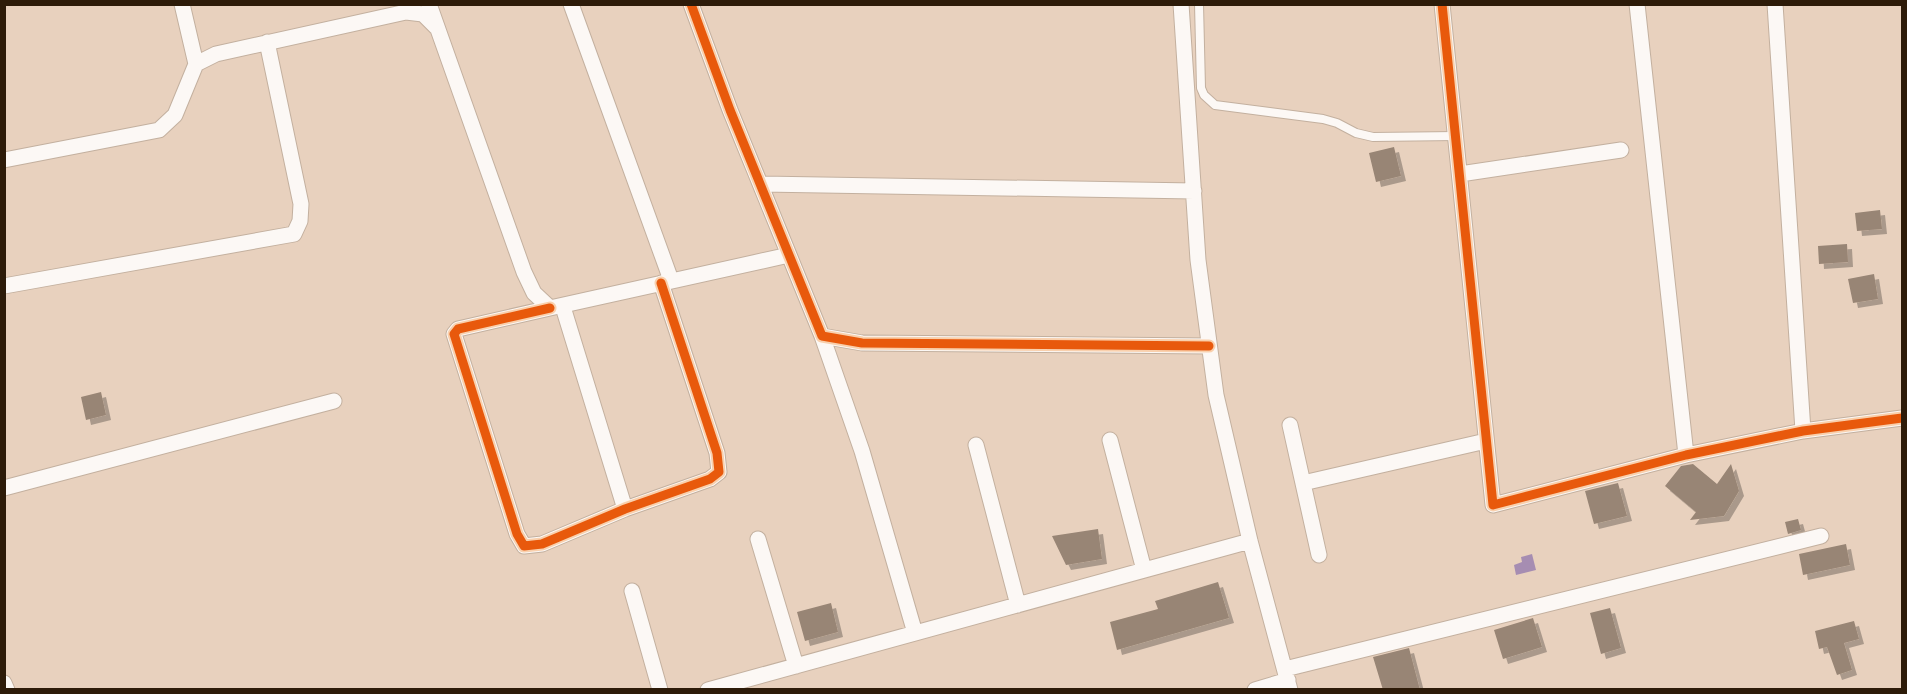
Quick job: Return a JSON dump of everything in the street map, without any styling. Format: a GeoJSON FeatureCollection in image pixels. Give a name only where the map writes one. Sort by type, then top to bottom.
{"type":"FeatureCollection","features":[{"type":"Feature","properties":{"kind":"street"},"geometry":{"type":"LineString","coordinates":[[4,160],[159,130],[175,115],[196,64],[182,4]]}},
{"type":"Feature","properties":{"kind":"street"},"geometry":{"type":"LineString","coordinates":[[429,4],[524,272],[534,293],[557,307],[625,509]]}},
{"type":"Feature","properties":{"kind":"street"},"geometry":{"type":"LineString","coordinates":[[571,4],[666,282],[717,453],[719,472],[710,480],[625,509],[532,546],[524,546],[517,534],[454,334],[458,329],[666,282],[789,255]]}},
{"type":"Feature","properties":{"kind":"street"},"geometry":{"type":"LineString","coordinates":[[691,4],[822,336],[862,452],[915,633]]}},
{"type":"Feature","properties":{"kind":"street"},"geometry":{"type":"LineString","coordinates":[[1181,4],[1198,260],[1216,395],[1250,542],[1288,679]]}},
{"type":"Feature","properties":{"kind":"street"},"geometry":{"type":"LineString","coordinates":[[1442,4],[1493,505],[1686,455],[1803,431],[1902,418]]}},
{"type":"Feature","properties":{"kind":"street"},"geometry":{"type":"LineString","coordinates":[[1637,4],[1686,455]]}},
{"type":"Feature","properties":{"kind":"street"},"geometry":{"type":"LineString","coordinates":[[1775,4],[1803,431]]}},
{"type":"Feature","properties":{"kind":"street"},"geometry":{"type":"LineString","coordinates":[[196,64],[216,54],[406,12],[423,14],[436,27]]}},
{"type":"Feature","properties":{"kind":"street"},"geometry":{"type":"LineString","coordinates":[[4,286],[294,234],[300,222],[301,204],[267,42]]}},
{"type":"Feature","properties":{"kind":"street"},"geometry":{"type":"LineString","coordinates":[[1460,174],[1621,150]]}},
{"type":"Feature","properties":{"kind":"street"},"geometry":{"type":"LineString","coordinates":[[761,184],[1194,191]]}},
{"type":"Feature","properties":{"kind":"street"},"geometry":{"type":"LineString","coordinates":[[822,336],[862,343],[1209,346]]}},
{"type":"Feature","properties":{"kind":"street"},"geometry":{"type":"LineString","coordinates":[[4,488],[334,401]]}},
{"type":"Feature","properties":{"kind":"street"},"geometry":{"type":"LineString","coordinates":[[1290,425],[1319,555]]}},
{"type":"Feature","properties":{"kind":"street"},"geometry":{"type":"LineString","coordinates":[[1110,440],[1144,570]]}},
{"type":"Feature","properties":{"kind":"street"},"geometry":{"type":"LineString","coordinates":[[1303,483],[1486,441]]}},
{"type":"Feature","properties":{"kind":"street"},"geometry":{"type":"LineString","coordinates":[[976,445],[1018,605]]}},
{"type":"Feature","properties":{"kind":"street"},"geometry":{"type":"LineString","coordinates":[[1256,690],[1288,679],[1821,536]]}},
{"type":"Feature","properties":{"kind":"street"},"geometry":{"type":"LineString","coordinates":[[758,539],[796,666]]}},
{"type":"Feature","properties":{"kind":"street"},"geometry":{"type":"LineString","coordinates":[[708,690],[1250,542]]}},
{"type":"Feature","properties":{"kind":"street"},"geometry":{"type":"LineString","coordinates":[[632,591],[660,690]]}},
{"type":"Feature","properties":{"kind":"street"},"geometry":{"type":"LineString","coordinates":[[4,683],[7,690]]}},
{"type":"Feature","properties":{"kind":"lane"},"geometry":{"type":"LineString","coordinates":[[1199,4],[1201,88],[1204,95],[1215,105],[1323,119],[1356,133],[1373,137],[1457,136]]}},
{"type":"Feature","properties":{"kind":"shaded area"},"geometry":{"type":"Polygon","coordinates":[[[1532,554],[1536,570],[1516,575],[1514,565],[1522,562],[1521,557],[1532,554]]]}},
{"type":"Feature","properties":{"kind":"building"},"geometry":{"type":"Polygon","coordinates":[[[1394,147],[1401,176],[1376,182],[1369,153],[1394,147]]]}},
{"type":"Feature","properties":{"kind":"building"},"geometry":{"type":"Polygon","coordinates":[[[1880,210],[1882,229],[1857,231],[1855,213],[1880,210]]]}},
{"type":"Feature","properties":{"kind":"building"},"geometry":{"type":"Polygon","coordinates":[[[1847,244],[1848,262],[1819,264],[1818,246],[1847,244]]]}},
{"type":"Feature","properties":{"kind":"building"},"geometry":{"type":"Polygon","coordinates":[[[1874,274],[1878,299],[1853,303],[1848,279],[1874,274]]]}},
{"type":"Feature","properties":{"kind":"building"},"geometry":{"type":"Polygon","coordinates":[[[101,392],[106,415],[86,420],[81,397],[101,392]]]}},
{"type":"Feature","properties":{"kind":"building"},"geometry":{"type":"Polygon","coordinates":[[[1693,464],[1717,484],[1731,464],[1739,491],[1724,516],[1690,520],[1696,512],[1665,486],[1681,466],[1693,464]]]}},
{"type":"Feature","properties":{"kind":"building"},"geometry":{"type":"Polygon","coordinates":[[[1618,483],[1627,516],[1594,524],[1585,491],[1618,483]]]}},
{"type":"Feature","properties":{"kind":"building"},"geometry":{"type":"Polygon","coordinates":[[[1798,519],[1801,530],[1788,534],[1785,522],[1798,519]]]}},
{"type":"Feature","properties":{"kind":"building"},"geometry":{"type":"Polygon","coordinates":[[[1098,529],[1102,559],[1066,565],[1052,536],[1098,529]]]}},
{"type":"Feature","properties":{"kind":"building"},"geometry":{"type":"Polygon","coordinates":[[[1846,544],[1850,565],[1803,575],[1799,554],[1846,544]]]}},
{"type":"Feature","properties":{"kind":"building"},"geometry":{"type":"Polygon","coordinates":[[[1218,582],[1229,618],[1117,650],[1110,622],[1158,609],[1155,601],[1218,582]]]}},
{"type":"Feature","properties":{"kind":"building"},"geometry":{"type":"Polygon","coordinates":[[[831,603],[838,632],[805,641],[797,612],[831,603]]]}},
{"type":"Feature","properties":{"kind":"building"},"geometry":{"type":"Polygon","coordinates":[[[1610,608],[1621,648],[1601,654],[1590,613],[1610,608]]]}},
{"type":"Feature","properties":{"kind":"building"},"geometry":{"type":"Polygon","coordinates":[[[1533,618],[1542,647],[1503,659],[1494,630],[1533,618]]]}},
{"type":"Feature","properties":{"kind":"building"},"geometry":{"type":"Polygon","coordinates":[[[1854,621],[1859,639],[1844,643],[1852,670],[1837,675],[1827,647],[1819,649],[1815,631],[1854,621]]]}},
{"type":"Feature","properties":{"kind":"building"},"geometry":{"type":"Polygon","coordinates":[[[1409,648],[1420,690],[1383,690],[1373,657],[1409,648]]]}},
{"type":"Feature","properties":{"kind":"cycle path"},"geometry":{"type":"LineString","coordinates":[[691,4],[730,110],[822,336],[862,343],[1209,346]]}},
{"type":"Feature","properties":{"kind":"cycle path"},"geometry":{"type":"LineString","coordinates":[[1442,4],[1493,505],[1686,455],[1803,431],[1902,418]]}},
{"type":"Feature","properties":{"kind":"cycle path"},"geometry":{"type":"LineString","coordinates":[[550,308],[458,329],[454,334],[517,534],[524,546],[542,544],[625,509],[710,479],[719,472],[717,453],[661,283]]}}]}
